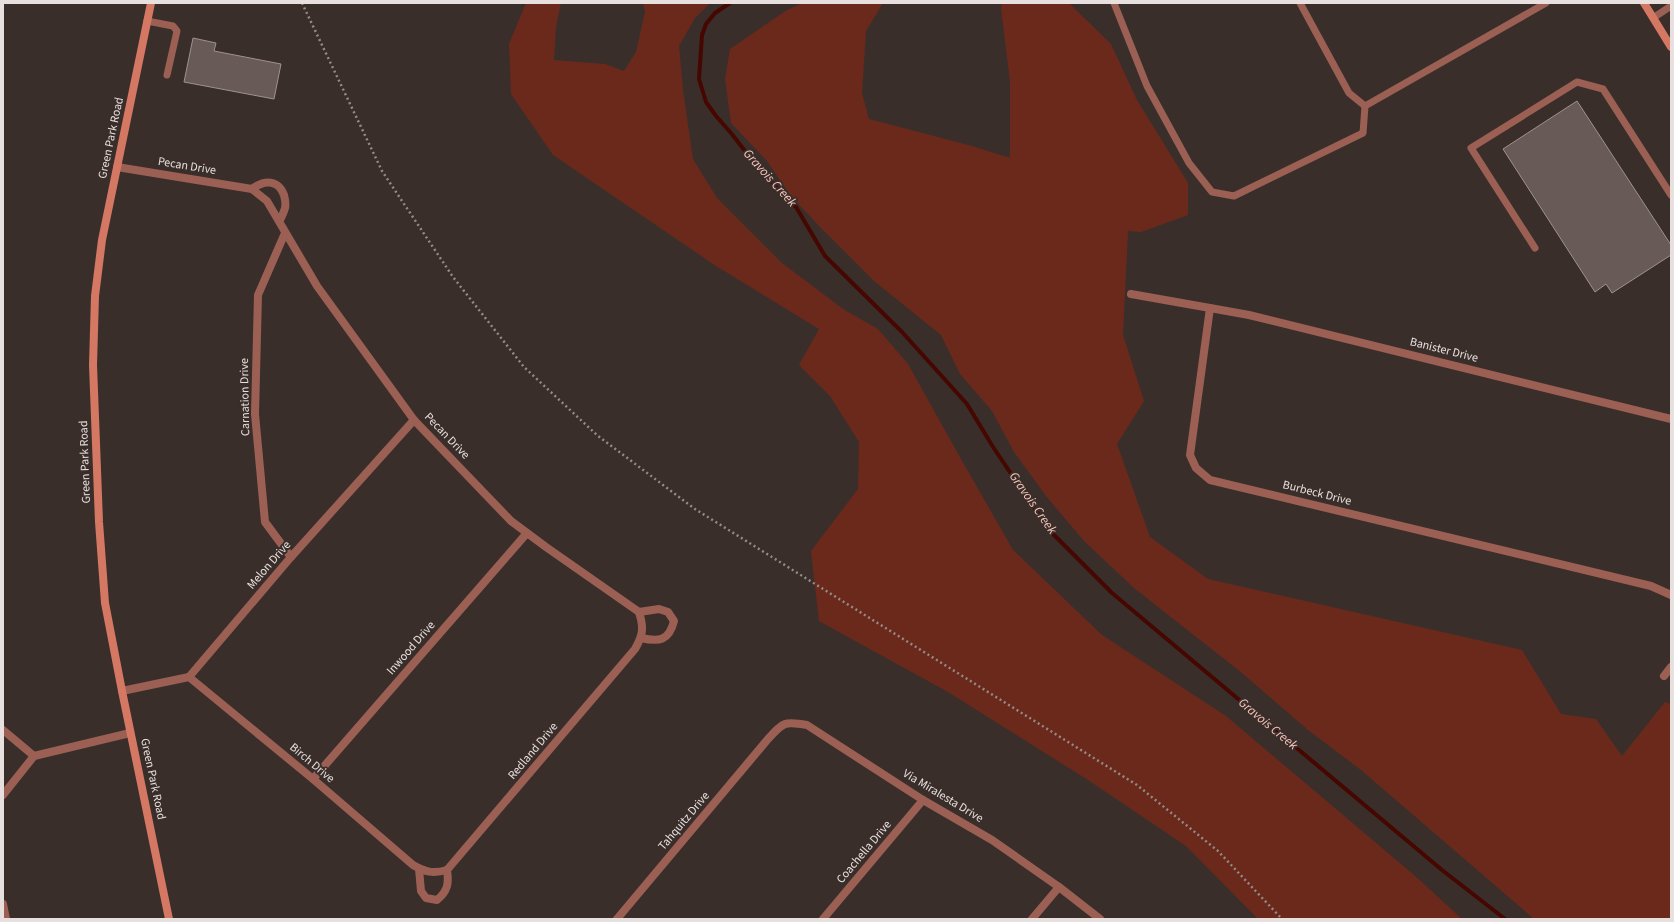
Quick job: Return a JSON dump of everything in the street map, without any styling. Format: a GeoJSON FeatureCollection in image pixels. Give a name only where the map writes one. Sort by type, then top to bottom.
{"type":"FeatureCollection","features":[{"type":"Feature","properties":{"kind":"street","name":"Green Park Road"},"geometry":{"type":"LineString","coordinates":[[151,3],[98,267],[95,296],[94,365],[102,568],[105,603],[130,733],[169,919]]}},
{"type":"Feature","properties":{"kind":"street"},"geometry":{"type":"LineString","coordinates":[[1644,3],[1671,47]]}},
{"type":"Feature","properties":{"kind":"street","name":"Pecan Drive"},"geometry":{"type":"LineString","coordinates":[[118,168],[252,189],[268,201],[280,220],[285,233],[317,286],[414,420],[511,521],[527,534],[639,612]]}},
{"type":"Feature","properties":{"kind":"street","name":"Pecan Drive"},"geometry":{"type":"LineString","coordinates":[[252,189],[259,184],[265,183],[274,183],[281,189],[285,198],[286,207],[280,220]]}},
{"type":"Feature","properties":{"kind":"street","name":"Carnation Drive"},"geometry":{"type":"LineString","coordinates":[[285,233],[258,295],[255,414],[265,522],[291,557]]}},
{"type":"Feature","properties":{"kind":"street"},"geometry":{"type":"LineString","coordinates":[[1131,294],[1210,308]]}},
{"type":"Feature","properties":{"kind":"street","name":"Banister Drive"},"geometry":{"type":"LineString","coordinates":[[1210,308],[1256,317],[1671,418]]}},
{"type":"Feature","properties":{"kind":"street","name":"Burbeck Drive"},"geometry":{"type":"LineString","coordinates":[[1210,308],[1190,454],[1196,468],[1210,480],[1651,586],[1671,595]]}},
{"type":"Feature","properties":{"kind":"street","name":"Melon Drive"},"geometry":{"type":"LineString","coordinates":[[189,677],[291,557],[414,420]]}},
{"type":"Feature","properties":{"kind":"street","name":"Inwood Drive"},"geometry":{"type":"LineString","coordinates":[[313,779],[527,534]]}},
{"type":"Feature","properties":{"kind":"street"},"geometry":{"type":"LineString","coordinates":[[639,612],[659,609],[668,612],[674,621],[672,632],[662,639],[650,640],[641,638]]}},
{"type":"Feature","properties":{"kind":"street","name":"Redland Drive"},"geometry":{"type":"LineString","coordinates":[[447,870],[635,649],[641,638],[643,624],[639,612]]}},
{"type":"Feature","properties":{"kind":"street"},"geometry":{"type":"LineString","coordinates":[[1664,676],[1671,667]]}},
{"type":"Feature","properties":{"kind":"street"},"geometry":{"type":"LineString","coordinates":[[122,691],[189,677]]}},
{"type":"Feature","properties":{"kind":"street","name":"Birch Drive"},"geometry":{"type":"LineString","coordinates":[[189,677],[313,779],[413,865],[425,872],[437,873],[447,870]]}},
{"type":"Feature","properties":{"kind":"street","name":"Via Miralesta Drive"},"geometry":{"type":"LineString","coordinates":[[768,739],[780,725],[792,722],[807,725],[923,800],[992,840],[1059,887],[1100,919]]}},
{"type":"Feature","properties":{"kind":"street"},"geometry":{"type":"LineString","coordinates":[[3,730],[34,756]]}},
{"type":"Feature","properties":{"kind":"street"},"geometry":{"type":"LineString","coordinates":[[3,795],[34,756],[130,733]]}},
{"type":"Feature","properties":{"kind":"street","name":"Tahquitz Drive"},"geometry":{"type":"LineString","coordinates":[[617,919],[768,739]]}},
{"type":"Feature","properties":{"kind":"street","name":"Coachella Drive"},"geometry":{"type":"LineString","coordinates":[[823,919],[923,800]]}},
{"type":"Feature","properties":{"kind":"street"},"geometry":{"type":"LineString","coordinates":[[419,869],[421,891],[426,898],[437,900],[445,894],[449,880],[447,870]]}},
{"type":"Feature","properties":{"kind":"street"},"geometry":{"type":"LineString","coordinates":[[1032,919],[1059,887]]}},
{"type":"Feature","properties":{"kind":"street"},"geometry":{"type":"LineString","coordinates":[[3,904],[6,919]]}},
{"type":"Feature","properties":{"kind":"lane"},"geometry":{"type":"LineString","coordinates":[[1114,3],[1147,86],[1189,164],[1212,192],[1234,196],[1363,133],[1365,106]]}},
{"type":"Feature","properties":{"kind":"lane"},"geometry":{"type":"LineString","coordinates":[[1300,3],[1349,93],[1365,106]]}},
{"type":"Feature","properties":{"kind":"lane"},"geometry":{"type":"LineString","coordinates":[[1365,106],[1546,3]]}},
{"type":"Feature","properties":{"kind":"lane"},"geometry":{"type":"LineString","coordinates":[[1653,18],[1671,6]]}},
{"type":"Feature","properties":{"kind":"lane"},"geometry":{"type":"LineString","coordinates":[[148,21],[172,26],[176,31],[167,75]]}},
{"type":"Feature","properties":{"kind":"lane"},"geometry":{"type":"LineString","coordinates":[[1535,248],[1471,148],[1577,82],[1603,89],[1670,192]]}},
{"type":"Feature","properties":{"kind":"path"},"geometry":{"type":"LineString","coordinates":[[302,3],[382,171],[453,277],[530,372],[598,436],[695,509],[1137,785],[1218,851],[1282,919]]}},
{"type":"Feature","properties":{"kind":"shaded area"},"geometry":{"type":"Polygon","coordinates":[[[526,3],[561,3],[556,27],[554,60],[605,64],[624,71],[636,52],[645,12],[643,3],[710,3],[695,18],[679,46],[683,90],[693,159],[717,198],[782,263],[843,309],[878,329],[908,364],[1013,550],[1102,635],[1226,716],[1414,875],[1462,919],[1258,919],[1186,846],[1088,780],[948,692],[819,621],[811,551],[858,489],[859,442],[830,396],[799,365],[819,329],[716,266],[553,155],[511,94],[509,44],[526,3]]]}},
{"type":"Feature","properties":{"kind":"shaded area"},"geometry":{"type":"Polygon","coordinates":[[[802,3],[883,3],[866,31],[862,93],[869,119],[972,146],[1010,158],[1010,82],[1001,8],[1002,3],[1069,3],[1111,44],[1137,100],[1188,183],[1188,215],[1141,232],[1128,231],[1123,335],[1144,401],[1117,444],[1150,537],[1208,579],[1522,650],[1561,714],[1596,719],[1622,756],[1665,702],[1671,704],[1671,919],[1534,919],[1361,770],[1308,730],[1242,673],[1134,588],[1084,541],[1046,496],[1014,452],[992,411],[960,374],[941,335],[874,281],[820,227],[790,195],[767,161],[731,123],[725,79],[730,49],[787,10],[802,3]]]}},
{"type":"Feature","properties":{"kind":"building"},"geometry":{"type":"Polygon","coordinates":[[[193,38],[216,43],[214,51],[281,64],[274,99],[184,82],[193,38]]]}},
{"type":"Feature","properties":{"kind":"building"},"geometry":{"type":"Polygon","coordinates":[[[1577,101],[1671,245],[1671,255],[1612,293],[1606,284],[1595,292],[1503,149],[1577,101]]]}},
{"type":"Feature","properties":{"kind":"waterway","name":"Gravois Creek"},"geometry":{"type":"LineString","coordinates":[[730,3],[715,13],[706,24],[702,35],[699,79],[706,102],[763,174],[796,207],[825,256],[902,332],[967,404],[993,447],[1049,530],[1112,593],[1442,870],[1505,919]]}}]}
